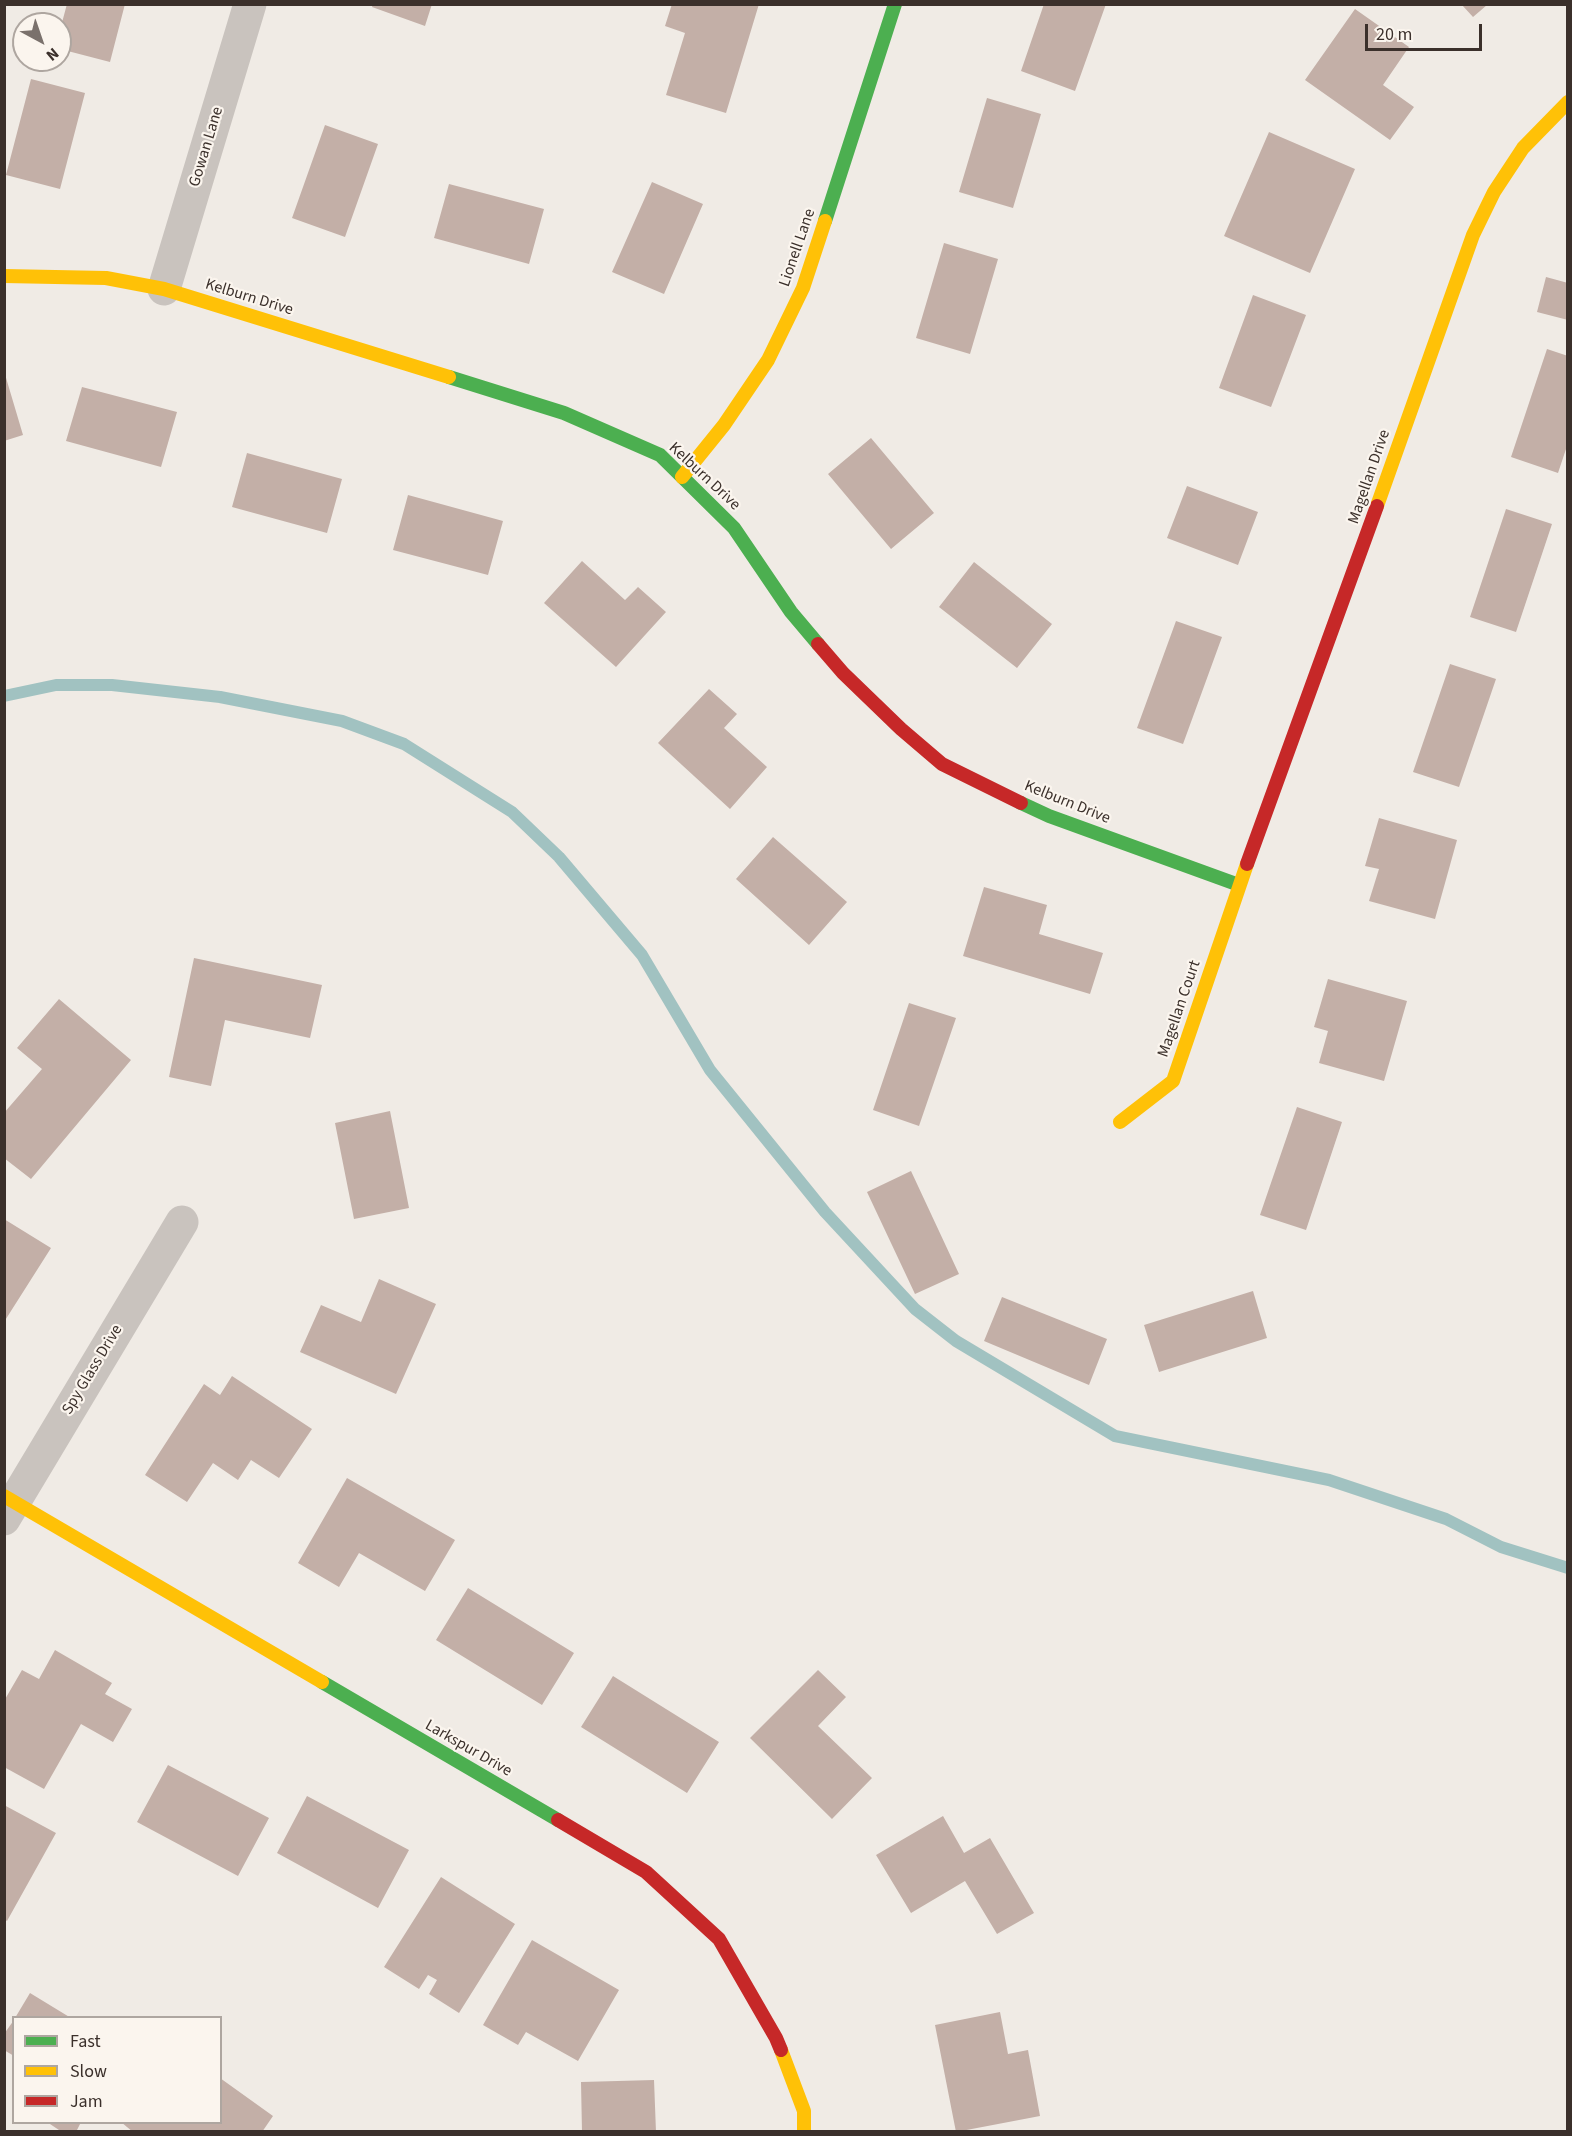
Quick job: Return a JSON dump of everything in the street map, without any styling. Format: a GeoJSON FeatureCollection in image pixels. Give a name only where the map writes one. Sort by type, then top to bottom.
{"type":"FeatureCollection","features":[{"type":"Feature","properties":{"kind":"street","name":"Gowan Lane"},"geometry":{"type":"LineString","coordinates":[[164,289],[250,4]]}},
{"type":"Feature","properties":{"kind":"street","name":"Lionell Lane"},"geometry":{"type":"LineString","coordinates":[[682,477],[724,425],[768,360],[803,288],[895,4]]}},
{"type":"Feature","properties":{"kind":"street","name":"Magellan Drive"},"geometry":{"type":"LineString","coordinates":[[1239,885],[1473,235],[1494,192],[1523,148],[1559,108],[1568,102]]}},
{"type":"Feature","properties":{"kind":"street","name":"Kelburn Drive"},"geometry":{"type":"LineString","coordinates":[[4,276],[106,278],[164,289],[564,413],[660,455],[734,528],[791,612],[843,673],[901,729],[942,764],[1049,816],[1239,885]]}},
{"type":"Feature","properties":{"kind":"street","name":"Magellan Court"},"geometry":{"type":"LineString","coordinates":[[1120,1122],[1173,1081],[1239,885]]}},
{"type":"Feature","properties":{"kind":"street","name":"Spy Glass Drive"},"geometry":{"type":"LineString","coordinates":[[8,1505],[182,1222]]}},
{"type":"Feature","properties":{"kind":"street","name":"Larkspur Drive"},"geometry":{"type":"LineString","coordinates":[[8,1505],[646,1872],[719,1939],[776,2038],[804,2111],[804,2132]]}},
{"type":"Feature","properties":{"kind":"building"},"geometry":{"type":"Polygon","coordinates":[[[67,4],[125,4],[110,62],[72,52],[72,12],[65,12],[67,4]]]}},
{"type":"Feature","properties":{"kind":"building"},"geometry":{"type":"Polygon","coordinates":[[[373,4],[432,4],[425,26],[372,7],[373,4]]]}},
{"type":"Feature","properties":{"kind":"building"},"geometry":{"type":"Polygon","coordinates":[[[672,4],[759,4],[726,113],[666,95],[685,33],[665,26],[672,4]]]}},
{"type":"Feature","properties":{"kind":"building"},"geometry":{"type":"Polygon","coordinates":[[[1044,4],[1106,4],[1075,91],[1021,71],[1044,4]]]}},
{"type":"Feature","properties":{"kind":"building"},"geometry":{"type":"Polygon","coordinates":[[[1462,5],[1487,5],[1473,17],[1462,5]]]}},
{"type":"Feature","properties":{"kind":"building"},"geometry":{"type":"Polygon","coordinates":[[[1355,9],[1409,47],[1383,85],[1414,107],[1390,140],[1305,80],[1355,9]]]}},
{"type":"Feature","properties":{"kind":"building"},"geometry":{"type":"Polygon","coordinates":[[[31,79],[85,93],[60,189],[6,175],[31,79]]]}},
{"type":"Feature","properties":{"kind":"building"},"geometry":{"type":"Polygon","coordinates":[[[987,98],[1041,114],[1013,208],[959,192],[987,98]]]}},
{"type":"Feature","properties":{"kind":"building"},"geometry":{"type":"Polygon","coordinates":[[[325,125],[378,144],[345,237],[292,218],[325,125]]]}},
{"type":"Feature","properties":{"kind":"building"},"geometry":{"type":"Polygon","coordinates":[[[1269,132],[1355,169],[1310,273],[1224,236],[1269,132]]]}},
{"type":"Feature","properties":{"kind":"building"},"geometry":{"type":"Polygon","coordinates":[[[652,182],[703,204],[664,294],[612,272],[652,182]]]}},
{"type":"Feature","properties":{"kind":"building"},"geometry":{"type":"Polygon","coordinates":[[[449,184],[544,209],[529,264],[434,238],[449,184]]]}},
{"type":"Feature","properties":{"kind":"building"},"geometry":{"type":"Polygon","coordinates":[[[944,243],[998,259],[970,354],[916,338],[944,243]]]}},
{"type":"Feature","properties":{"kind":"building"},"geometry":{"type":"Polygon","coordinates":[[[1546,277],[1568,283],[1568,320],[1537,312],[1546,277]]]}},
{"type":"Feature","properties":{"kind":"building"},"geometry":{"type":"Polygon","coordinates":[[[1253,295],[1306,315],[1271,407],[1219,388],[1253,295]]]}},
{"type":"Feature","properties":{"kind":"building"},"geometry":{"type":"Polygon","coordinates":[[[1547,349],[1568,356],[1568,443],[1558,473],[1511,457],[1547,349]]]}},
{"type":"Feature","properties":{"kind":"building"},"geometry":{"type":"Polygon","coordinates":[[[4,371],[23,435],[4,441],[4,371]]]}},
{"type":"Feature","properties":{"kind":"building"},"geometry":{"type":"Polygon","coordinates":[[[82,387],[177,412],[161,467],[66,441],[82,387]]]}},
{"type":"Feature","properties":{"kind":"building"},"geometry":{"type":"Polygon","coordinates":[[[871,438],[934,513],[891,549],[828,474],[871,438]]]}},
{"type":"Feature","properties":{"kind":"building"},"geometry":{"type":"Polygon","coordinates":[[[247,453],[342,479],[327,533],[232,507],[247,453]]]}},
{"type":"Feature","properties":{"kind":"building"},"geometry":{"type":"Polygon","coordinates":[[[1187,486],[1258,512],[1238,565],[1167,538],[1187,486]]]}},
{"type":"Feature","properties":{"kind":"building"},"geometry":{"type":"Polygon","coordinates":[[[408,495],[503,521],[488,575],[393,550],[408,495]]]}},
{"type":"Feature","properties":{"kind":"building"},"geometry":{"type":"Polygon","coordinates":[[[1506,509],[1552,524],[1516,632],[1470,617],[1506,509]]]}},
{"type":"Feature","properties":{"kind":"building"},"geometry":{"type":"Polygon","coordinates":[[[582,561],[625,600],[638,587],[666,612],[616,667],[544,603],[582,561]]]}},
{"type":"Feature","properties":{"kind":"building"},"geometry":{"type":"Polygon","coordinates":[[[974,562],[1052,624],[1017,668],[939,607],[974,562]]]}},
{"type":"Feature","properties":{"kind":"building"},"geometry":{"type":"Polygon","coordinates":[[[1176,621],[1222,637],[1183,744],[1137,728],[1176,621]]]}},
{"type":"Feature","properties":{"kind":"building"},"geometry":{"type":"Polygon","coordinates":[[[1450,664],[1496,679],[1459,787],[1413,772],[1450,664]]]}},
{"type":"Feature","properties":{"kind":"building"},"geometry":{"type":"Polygon","coordinates":[[[709,689],[737,714],[724,728],[767,767],[730,809],[658,743],[709,689]]]}},
{"type":"Feature","properties":{"kind":"building"},"geometry":{"type":"Polygon","coordinates":[[[1379,818],[1457,840],[1435,919],[1369,901],[1379,869],[1365,866],[1379,818]]]}},
{"type":"Feature","properties":{"kind":"building"},"geometry":{"type":"Polygon","coordinates":[[[773,837],[847,902],[809,945],[736,879],[773,837]]]}},
{"type":"Feature","properties":{"kind":"building"},"geometry":{"type":"Polygon","coordinates":[[[984,887],[1047,905],[1039,934],[1103,953],[1090,994],[963,956],[984,887]]]}},
{"type":"Feature","properties":{"kind":"building"},"geometry":{"type":"Polygon","coordinates":[[[194,958],[322,985],[310,1038],[225,1020],[211,1086],[169,1077],[194,958]]]}},
{"type":"Feature","properties":{"kind":"building"},"geometry":{"type":"Polygon","coordinates":[[[1328,979],[1407,1001],[1384,1081],[1319,1063],[1328,1031],[1314,1027],[1328,979]]]}},
{"type":"Feature","properties":{"kind":"building"},"geometry":{"type":"Polygon","coordinates":[[[59,999],[131,1060],[31,1179],[4,1158],[4,1113],[42,1069],[17,1048],[59,999]]]}},
{"type":"Feature","properties":{"kind":"building"},"geometry":{"type":"Polygon","coordinates":[[[909,1003],[956,1018],[919,1126],[873,1110],[909,1003]]]}},
{"type":"Feature","properties":{"kind":"building"},"geometry":{"type":"Polygon","coordinates":[[[1297,1107],[1342,1122],[1306,1230],[1260,1215],[1297,1107]]]}},
{"type":"Feature","properties":{"kind":"building"},"geometry":{"type":"Polygon","coordinates":[[[390,1111],[409,1208],[354,1219],[335,1123],[390,1111]]]}},
{"type":"Feature","properties":{"kind":"building"},"geometry":{"type":"Polygon","coordinates":[[[911,1171],[959,1274],[915,1294],[867,1192],[911,1171]]]}},
{"type":"Feature","properties":{"kind":"building"},"geometry":{"type":"Polygon","coordinates":[[[4,1219],[51,1248],[4,1322],[4,1219]]]}},
{"type":"Feature","properties":{"kind":"building"},"geometry":{"type":"Polygon","coordinates":[[[379,1279],[436,1304],[396,1394],[300,1352],[321,1305],[361,1322],[379,1279]]]}},
{"type":"Feature","properties":{"kind":"building"},"geometry":{"type":"Polygon","coordinates":[[[1253,1291],[1267,1338],[1159,1372],[1144,1325],[1253,1291]]]}},
{"type":"Feature","properties":{"kind":"building"},"geometry":{"type":"Polygon","coordinates":[[[1002,1297],[1107,1339],[1089,1385],[984,1341],[1002,1297]]]}},
{"type":"Feature","properties":{"kind":"building"},"geometry":{"type":"Polygon","coordinates":[[[232,1376],[312,1429],[279,1478],[251,1460],[238,1480],[213,1463],[187,1502],[145,1475],[204,1384],[220,1395],[232,1376]]]}},
{"type":"Feature","properties":{"kind":"building"},"geometry":{"type":"Polygon","coordinates":[[[347,1478],[455,1540],[425,1591],[359,1553],[339,1587],[298,1563],[347,1478]]]}},
{"type":"Feature","properties":{"kind":"building"},"geometry":{"type":"Polygon","coordinates":[[[468,1588],[574,1653],[542,1705],[436,1640],[468,1588]]]}},
{"type":"Feature","properties":{"kind":"building"},"geometry":{"type":"Polygon","coordinates":[[[55,1650],[112,1683],[105,1694],[132,1709],[113,1742],[81,1724],[44,1789],[4,1767],[4,1701],[22,1670],[39,1679],[55,1650]]]}},
{"type":"Feature","properties":{"kind":"building"},"geometry":{"type":"Polygon","coordinates":[[[818,1670],[846,1697],[818,1726],[872,1778],[832,1819],[750,1738],[818,1670]]]}},
{"type":"Feature","properties":{"kind":"building"},"geometry":{"type":"Polygon","coordinates":[[[613,1676],[719,1742],[687,1793],[581,1727],[613,1676]]]}},
{"type":"Feature","properties":{"kind":"building"},"geometry":{"type":"Polygon","coordinates":[[[168,1765],[269,1818],[238,1876],[137,1822],[168,1765]]]}},
{"type":"Feature","properties":{"kind":"building"},"geometry":{"type":"Polygon","coordinates":[[[307,1796],[409,1850],[378,1908],[277,1853],[307,1796]]]}},
{"type":"Feature","properties":{"kind":"building"},"geometry":{"type":"Polygon","coordinates":[[[4,1805],[56,1833],[7,1921],[4,1919],[4,1805]]]}},
{"type":"Feature","properties":{"kind":"building"},"geometry":{"type":"Polygon","coordinates":[[[943,1816],[964,1853],[990,1838],[1034,1913],[997,1934],[965,1881],[911,1913],[876,1855],[943,1816]]]}},
{"type":"Feature","properties":{"kind":"building"},"geometry":{"type":"Polygon","coordinates":[[[441,1877],[515,1924],[459,2013],[429,1994],[437,1980],[428,1975],[419,1989],[384,1967],[441,1877]]]}},
{"type":"Feature","properties":{"kind":"building"},"geometry":{"type":"Polygon","coordinates":[[[532,1940],[619,1990],[578,2061],[526,2032],[518,2045],[483,2025],[532,1940]]]}},
{"type":"Feature","properties":{"kind":"building"},"geometry":{"type":"Polygon","coordinates":[[[30,1993],[68,2016],[16,2016],[30,1993]]]}},
{"type":"Feature","properties":{"kind":"building"},"geometry":{"type":"Polygon","coordinates":[[[1000,2012],[1008,2054],[1028,2050],[1040,2116],[956,2132],[935,2025],[1000,2012]]]}},
{"type":"Feature","properties":{"kind":"building"},"geometry":{"type":"Polygon","coordinates":[[[12,2023],[12,2055],[4,2050],[4,2034],[12,2023]]]}},
{"type":"Feature","properties":{"kind":"building"},"geometry":{"type":"Polygon","coordinates":[[[222,2079],[273,2116],[262,2132],[133,2132],[123,2124],[222,2124],[222,2079]]]}},
{"type":"Feature","properties":{"kind":"building"},"geometry":{"type":"Polygon","coordinates":[[[654,2080],[656,2132],[582,2132],[581,2082],[654,2080]]]}},
{"type":"Feature","properties":{"kind":"building"},"geometry":{"type":"Polygon","coordinates":[[[50,2124],[80,2124],[76,2132],[62,2132],[50,2124]]]}},
{"type":"Feature","properties":{"kind":"waterway"},"geometry":{"type":"LineString","coordinates":[[4,696],[56,685],[112,685],[220,697],[342,721],[404,744],[512,812],[559,857],[642,955],[710,1070],[825,1212],[915,1309],[956,1341],[1115,1436],[1329,1480],[1446,1519],[1501,1547],[1568,1568]]}},
{"type":"Feature","properties":{"kind":"traffic: fast"},"geometry":{"type":"LineString","coordinates":[[825,221],[895,4]]}},
{"type":"Feature","properties":{"kind":"traffic: fast"},"geometry":{"type":"LineString","coordinates":[[449,377],[564,413],[660,455],[734,528],[791,612],[818,644]]}},
{"type":"Feature","properties":{"kind":"traffic: fast"},"geometry":{"type":"LineString","coordinates":[[1021,803],[1049,816],[1239,885]]}},
{"type":"Feature","properties":{"kind":"traffic: fast"},"geometry":{"type":"LineString","coordinates":[[322,1682],[558,1820]]}},
{"type":"Feature","properties":{"kind":"traffic: slow"},"geometry":{"type":"LineString","coordinates":[[1377,506],[1473,235],[1494,192],[1523,148],[1568,102]]}},
{"type":"Feature","properties":{"kind":"traffic: slow"},"geometry":{"type":"LineString","coordinates":[[682,477],[724,425],[768,360],[803,288],[825,221]]}},
{"type":"Feature","properties":{"kind":"traffic: slow"},"geometry":{"type":"LineString","coordinates":[[4,276],[106,278],[164,289],[449,377]]}},
{"type":"Feature","properties":{"kind":"traffic: slow"},"geometry":{"type":"LineString","coordinates":[[1120,1122],[1173,1081],[1247,864]]}},
{"type":"Feature","properties":{"kind":"traffic: slow"},"geometry":{"type":"LineString","coordinates":[[4,1496],[322,1682]]}},
{"type":"Feature","properties":{"kind":"traffic: slow"},"geometry":{"type":"LineString","coordinates":[[781,2050],[804,2111],[804,2132]]}},
{"type":"Feature","properties":{"kind":"traffic: jam"},"geometry":{"type":"LineString","coordinates":[[1247,864],[1377,506]]}},
{"type":"Feature","properties":{"kind":"traffic: jam"},"geometry":{"type":"LineString","coordinates":[[818,644],[843,673],[901,729],[942,764],[1021,803]]}},
{"type":"Feature","properties":{"kind":"traffic: jam"},"geometry":{"type":"LineString","coordinates":[[558,1820],[646,1872],[719,1939],[781,2050]]}}]}
